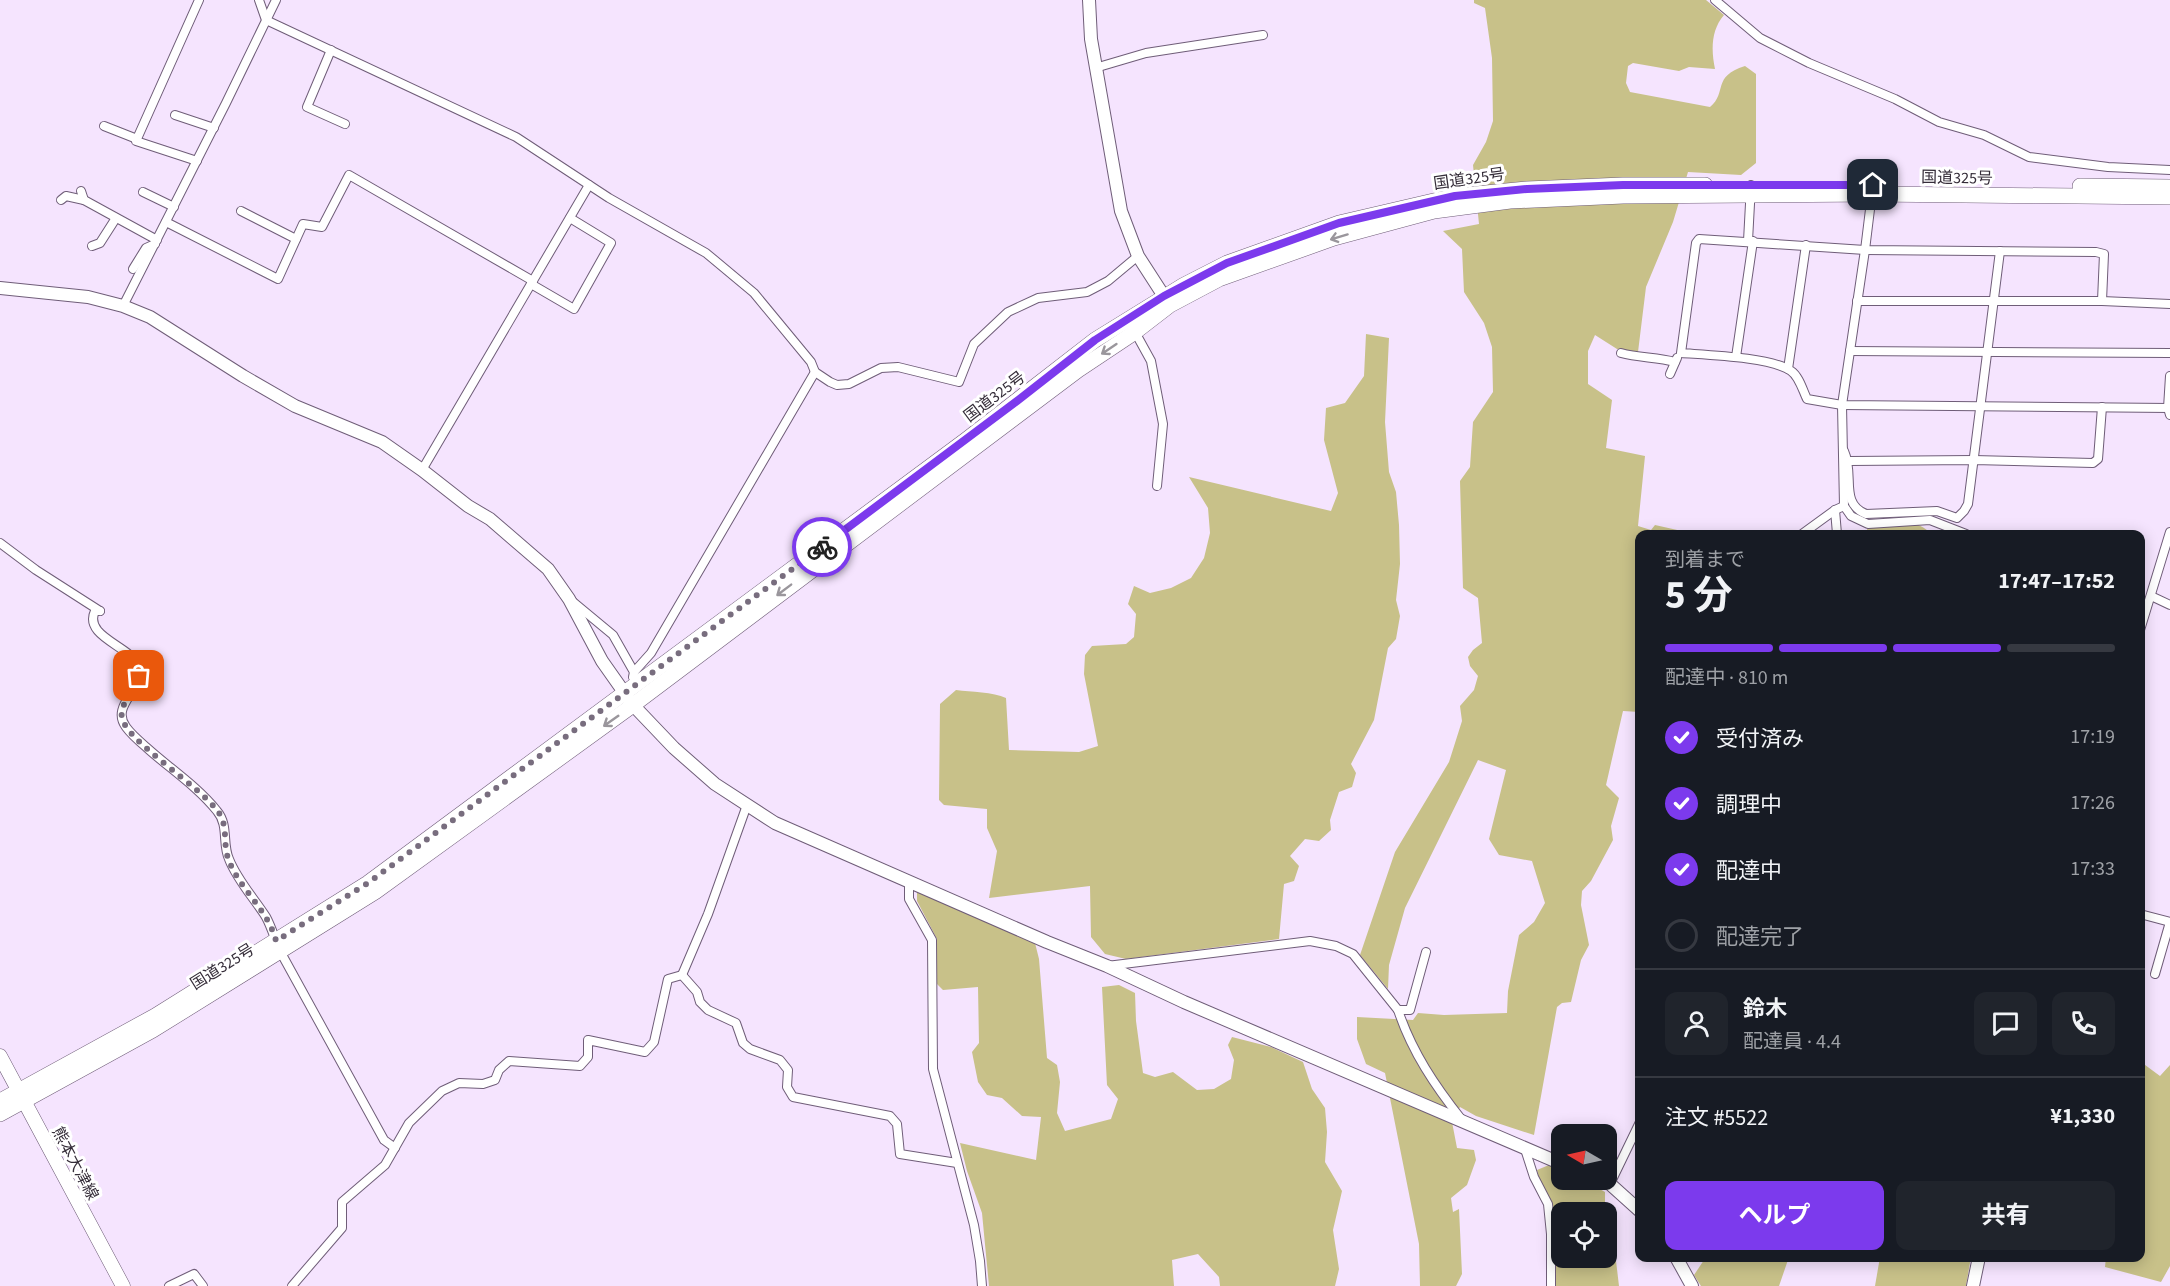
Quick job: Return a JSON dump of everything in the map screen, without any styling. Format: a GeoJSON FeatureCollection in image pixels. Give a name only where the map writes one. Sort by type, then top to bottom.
{"type":"FeatureCollection","features":[{"type":"Feature","properties":{"kind":"highway","name":"国道325号"},"geometry":{"type":"LineString","coordinates":[[278,946],[538,758],[626,690],[966,440],[1095,340],[1167,301],[1227,263],[1339,223],[1455,196],[1527,189],[1614,185],[1750,190],[2170,187]]}},
{"type":"Feature","properties":{"kind":"highway","name":"国道325号"},"geometry":{"type":"LineString","coordinates":[[1872,189],[2170,197]]}},
{"type":"Feature","properties":{"kind":"highway","name":"国道325号"},"geometry":{"type":"LineString","coordinates":[[0,1114],[22,1096],[155,1016],[375,892],[633,705],[1078,370],[1135,332],[1167,301]]}},
{"type":"Feature","properties":{"kind":"highway","name":"国道325号"},"geometry":{"type":"LineString","coordinates":[[0,1101],[22,1096]]}},
{"type":"Feature","properties":{"kind":"main road","name":"熊本大津線"},"geometry":{"type":"LineString","coordinates":[[0,1056],[123,1286]]}},
{"type":"Feature","properties":{"kind":"street"},"geometry":{"type":"LineString","coordinates":[[137,139],[199,0]]}},
{"type":"Feature","properties":{"kind":"street"},"geometry":{"type":"LineString","coordinates":[[259,0],[266,20],[516,137],[589,185],[706,253],[754,293],[811,362],[815,372],[837,385],[849,384],[881,368],[898,367],[959,382],[974,344],[1008,312],[1038,298],[1088,292],[1108,281],[1138,256]]}},
{"type":"Feature","properties":{"kind":"street"},"geometry":{"type":"LineString","coordinates":[[123,306],[276,0]]}},
{"type":"Feature","properties":{"kind":"street"},"geometry":{"type":"LineString","coordinates":[[1089,0],[1095,68],[1116,194],[1138,256],[1167,301]]}},
{"type":"Feature","properties":{"kind":"street"},"geometry":{"type":"LineString","coordinates":[[1715,0],[1760,38],[1809,63],[1895,99],[1939,122],[1984,135],[2029,157],[2108,167],[2170,170]]}},
{"type":"Feature","properties":{"kind":"street"},"geometry":{"type":"LineString","coordinates":[[1095,68],[1146,54],[1263,35]]}},
{"type":"Feature","properties":{"kind":"street"},"geometry":{"type":"LineString","coordinates":[[331,50],[307,107],[345,124]]}},
{"type":"Feature","properties":{"kind":"street"},"geometry":{"type":"LineString","coordinates":[[175,115],[214,128]]}},
{"type":"Feature","properties":{"kind":"street"},"geometry":{"type":"LineString","coordinates":[[104,126],[137,139],[136,141],[197,161]]}},
{"type":"Feature","properties":{"kind":"street"},"geometry":{"type":"LineString","coordinates":[[166,222],[278,279],[303,224],[322,227],[349,175],[574,309],[611,243],[570,218]]}},
{"type":"Feature","properties":{"kind":"street"},"geometry":{"type":"LineString","coordinates":[[422,470],[589,185]]}},
{"type":"Feature","properties":{"kind":"street"},"geometry":{"type":"LineString","coordinates":[[1872,189],[1842,405],[1844,506],[1858,521],[1868,524],[1930,520],[1956,530]]}},
{"type":"Feature","properties":{"kind":"street"},"geometry":{"type":"LineString","coordinates":[[1736,357],[1750,241],[1750,190]]}},
{"type":"Feature","properties":{"kind":"street"},"geometry":{"type":"LineString","coordinates":[[81,191],[84,201]]}},
{"type":"Feature","properties":{"kind":"street"},"geometry":{"type":"LineString","coordinates":[[143,192],[174,207]]}},
{"type":"Feature","properties":{"kind":"street"},"geometry":{"type":"LineString","coordinates":[[62,200],[66,196],[84,201],[156,242]]}},
{"type":"Feature","properties":{"kind":"street"},"geometry":{"type":"LineString","coordinates":[[241,211],[296,239]]}},
{"type":"Feature","properties":{"kind":"street"},"geometry":{"type":"LineString","coordinates":[[92,246],[100,243],[116,218]]}},
{"type":"Feature","properties":{"kind":"street"},"geometry":{"type":"LineString","coordinates":[[1670,374],[1681,353],[1696,243],[1699,239],[1865,250],[2096,252],[2104,254],[2102,302]]}},
{"type":"Feature","properties":{"kind":"street"},"geometry":{"type":"LineString","coordinates":[[133,269],[146,248],[156,242]]}},
{"type":"Feature","properties":{"kind":"street"},"geometry":{"type":"LineString","coordinates":[[1788,369],[1806,245]]}},
{"type":"Feature","properties":{"kind":"street"},"geometry":{"type":"LineString","coordinates":[[1842,446],[1849,461],[1851,501],[1857,510],[1866,514],[1937,511],[1957,518],[1964,511],[1968,504],[2000,250]]}},
{"type":"Feature","properties":{"kind":"street"},"geometry":{"type":"LineString","coordinates":[[0,288],[88,297],[123,306],[150,317],[295,406],[382,442],[468,506],[490,519],[548,569],[569,599],[602,661],[626,690],[633,705],[674,748],[707,777],[775,823],[1551,1160]]}},
{"type":"Feature","properties":{"kind":"street"},"geometry":{"type":"LineString","coordinates":[[1857,301],[2170,304]]}},
{"type":"Feature","properties":{"kind":"street"},"geometry":{"type":"LineString","coordinates":[[1135,332],[1151,361],[1163,424],[1157,486]]}},
{"type":"Feature","properties":{"kind":"street"},"geometry":{"type":"LineString","coordinates":[[1850,351],[2170,353]]}},
{"type":"Feature","properties":{"kind":"street"},"geometry":{"type":"LineString","coordinates":[[1621,353],[1637,357],[1657,357],[1675,362]]}},
{"type":"Feature","properties":{"kind":"street"},"geometry":{"type":"LineString","coordinates":[[1681,353],[1736,357],[1788,369],[1793,372],[1807,399],[1842,405],[1981,405],[2169,410],[2170,376]]}},
{"type":"Feature","properties":{"kind":"street"},"geometry":{"type":"LineString","coordinates":[[626,690],[634,672],[651,653],[815,372]]}},
{"type":"Feature","properties":{"kind":"street"},"geometry":{"type":"LineString","coordinates":[[1849,461],[1974,459],[2093,463],[2098,459],[2102,407]]}},
{"type":"Feature","properties":{"kind":"street"},"geometry":{"type":"LineString","coordinates":[[1808,530],[1844,506]]}},
{"type":"Feature","properties":{"kind":"street"},"geometry":{"type":"LineString","coordinates":[[1835,510],[1837,530]]}},
{"type":"Feature","properties":{"kind":"street"},"geometry":{"type":"LineString","coordinates":[[2145,615],[2170,532]]}},
{"type":"Feature","properties":{"kind":"street"},"geometry":{"type":"LineString","coordinates":[[0,543],[36,570],[100,611],[95,611],[93,615],[96,629],[135,660],[139,668],[139,676],[136,685],[123,704],[122,719],[126,728],[197,790],[220,814],[224,822],[228,858],[267,918],[278,946],[384,1140],[395,1148]]}},
{"type":"Feature","properties":{"kind":"street"},"geometry":{"type":"LineString","coordinates":[[2151,596],[2170,605]]}},
{"type":"Feature","properties":{"kind":"street"},"geometry":{"type":"LineString","coordinates":[[569,599],[613,635],[634,672]]}},
{"type":"Feature","properties":{"kind":"street"},"geometry":{"type":"LineString","coordinates":[[682,975],[708,914],[747,805]]}},
{"type":"Feature","properties":{"kind":"street"},"geometry":{"type":"LineString","coordinates":[[909,882],[909,899],[932,940],[933,1069],[974,1225],[982,1286]]}},
{"type":"Feature","properties":{"kind":"street"},"geometry":{"type":"LineString","coordinates":[[2145,915],[2170,922],[2155,974]]}},
{"type":"Feature","properties":{"kind":"street"},"geometry":{"type":"LineString","coordinates":[[1107,966],[1310,941],[1336,946],[1353,954],[1398,1010],[1406,1034],[1421,1063],[1464,1123]]}},
{"type":"Feature","properties":{"kind":"street"},"geometry":{"type":"LineString","coordinates":[[1398,1010],[1410,1010],[1426,952]]}},
{"type":"Feature","properties":{"kind":"street"},"geometry":{"type":"LineString","coordinates":[[292,1286],[342,1228],[342,1202],[385,1165],[409,1123],[442,1091],[459,1083],[483,1084],[495,1080],[499,1070],[509,1061],[580,1066],[588,1057],[588,1040],[645,1052],[654,1042],[668,979],[682,975]]}},
{"type":"Feature","properties":{"kind":"street"},"geometry":{"type":"LineString","coordinates":[[682,975],[697,992],[700,1002],[708,1010],[736,1023],[743,1043],[750,1049],[780,1060],[788,1070],[786,1087],[793,1097],[890,1116],[897,1124],[900,1154],[957,1163]]}},
{"type":"Feature","properties":{"kind":"street"},"geometry":{"type":"LineString","coordinates":[[1617,1170],[1635,1132]]}},
{"type":"Feature","properties":{"kind":"street"},"geometry":{"type":"LineString","coordinates":[[1525,1149],[1534,1177],[1548,1204],[1551,1234],[1551,1286]]}},
{"type":"Feature","properties":{"kind":"street"},"geometry":{"type":"LineString","coordinates":[[1617,1190],[1635,1206]]}},
{"type":"Feature","properties":{"kind":"street"},"geometry":{"type":"LineString","coordinates":[[1679,1262],[1692,1286]]}},
{"type":"Feature","properties":{"kind":"street"},"geometry":{"type":"LineString","coordinates":[[1973,1286],[1978,1262]]}},
{"type":"Feature","properties":{"kind":"street"},"geometry":{"type":"LineString","coordinates":[[169,1286],[194,1274],[203,1286]]}},
{"type":"Feature","properties":{"kind":"shaded area"},"geometry":{"type":"Polygon","coordinates":[[[1474,0],[1706,0],[1724,15],[1713,40],[1715,69],[1689,67],[1679,71],[1633,63],[1628,66],[1626,83],[1630,92],[1710,107],[1728,75],[1745,66],[1756,74],[1756,163],[1741,175],[1688,172],[1673,222],[1646,287],[1638,352],[1617,349],[1595,335],[1588,351],[1588,384],[1612,400],[1606,448],[1645,456],[1638,526],[1651,530],[1635,530],[1635,712],[1623,711],[1606,785],[1619,798],[1611,826],[1613,840],[1591,881],[1582,891],[1581,905],[1589,945],[1581,960],[1571,1002],[1562,1003],[1557,1007],[1534,1135],[1476,1116],[1460,1107],[1452,1122],[1457,1148],[1474,1150],[1476,1160],[1467,1185],[1451,1198],[1453,1212],[1459,1209],[1462,1274],[1456,1286],[1420,1286],[1419,1244],[1385,1073],[1366,1064],[1357,1039],[1357,1017],[1413,1020],[1418,1013],[1444,1015],[1507,1013],[1508,991],[1519,935],[1534,922],[1545,903],[1532,861],[1499,855],[1489,839],[1506,770],[1478,760],[1405,908],[1389,965],[1388,989],[1360,955],[1395,852],[1449,762],[1462,721],[1460,706],[1474,690],[1478,676],[1470,666],[1468,657],[1482,643],[1478,598],[1463,588],[1460,481],[1470,467],[1473,422],[1493,392],[1492,347],[1484,323],[1464,292],[1462,249],[1443,231],[1479,224],[1473,165],[1486,142],[1493,121],[1492,58],[1485,8],[1474,3],[1474,0]]]}},
{"type":"Feature","properties":{"kind":"shaded area"},"geometry":{"type":"Polygon","coordinates":[[[1366,334],[1389,338],[1385,422],[1389,472],[1396,492],[1399,525],[1400,564],[1396,600],[1400,616],[1396,639],[1388,648],[1374,720],[1351,764],[1356,773],[1352,787],[1339,792],[1330,820],[1331,830],[1319,841],[1305,839],[1290,856],[1299,866],[1294,881],[1284,884],[1279,939],[1126,959],[1105,954],[1091,937],[1090,886],[989,898],[997,851],[987,828],[987,809],[944,805],[939,800],[940,704],[956,690],[988,693],[1006,698],[1009,750],[1079,752],[1098,746],[1084,674],[1085,655],[1092,646],[1126,644],[1134,637],[1136,614],[1128,604],[1134,586],[1150,593],[1171,588],[1191,578],[1204,558],[1210,533],[1208,508],[1189,477],[1331,511],[1338,493],[1324,440],[1326,408],[1345,403],[1364,376],[1366,334]]]}},
{"type":"Feature","properties":{"kind":"shaded area"},"geometry":{"type":"Polygon","coordinates":[[[1874,522],[1897,522],[1912,523],[1926,530],[1867,530],[1874,522]]]}},
{"type":"Feature","properties":{"kind":"shaded area"},"geometry":{"type":"Polygon","coordinates":[[[1655,525],[1677,530],[1651,530],[1655,525]]]}},
{"type":"Feature","properties":{"kind":"shaded area"},"geometry":{"type":"Polygon","coordinates":[[[917,891],[1035,943],[1039,959],[1047,1058],[1057,1065],[1060,1082],[1057,1113],[1065,1131],[1111,1119],[1118,1099],[1107,1085],[1102,987],[1119,985],[1135,993],[1143,1073],[1155,1077],[1173,1072],[1197,1090],[1214,1089],[1231,1079],[1234,1060],[1228,1045],[1232,1037],[1271,1047],[1303,1062],[1312,1089],[1325,1108],[1327,1132],[1325,1162],[1342,1191],[1333,1230],[1339,1269],[1335,1286],[1220,1286],[1219,1277],[1198,1254],[1172,1260],[1174,1286],[989,1286],[982,1213],[960,1143],[1036,1160],[1041,1117],[1022,1116],[1002,1098],[987,1095],[978,1082],[972,1052],[979,1043],[978,987],[943,990],[937,984],[937,939],[917,901],[917,891]]]}},
{"type":"Feature","properties":{"kind":"shaded area"},"geometry":{"type":"Polygon","coordinates":[[[2145,1065],[2160,1076],[2170,1065],[2170,1266],[2161,1282],[2105,1267],[2106,1262],[2145,1262],[2145,1065]]]}},
{"type":"Feature","properties":{"kind":"shaded area"},"geometry":{"type":"Polygon","coordinates":[[[1551,1166],[1551,1190],[1601,1190],[1605,1192],[1605,1202],[1551,1202],[1551,1224],[1537,1170],[1551,1166]]]}},
{"type":"Feature","properties":{"kind":"shaded area"},"geometry":{"type":"Polygon","coordinates":[[[1703,1262],[1787,1262],[1779,1286],[1701,1286],[1694,1275],[1703,1262]]]}},
{"type":"Feature","properties":{"kind":"shaded area"},"geometry":{"type":"Polygon","coordinates":[[[1879,1262],[1970,1262],[1966,1286],[1875,1286],[1879,1262]]]}},
{"type":"Feature","properties":{"kind":"shaded area"},"geometry":{"type":"Polygon","coordinates":[[[1555,1268],[1617,1268],[1619,1286],[1555,1286],[1555,1268]]]}},
{"type":"Feature","properties":{"kind":"way so far"},"geometry":{"type":"LineString","coordinates":[[139,676],[136,685],[123,704],[121,712],[126,728],[197,790],[220,814],[224,822],[228,858],[267,918],[276,941],[368,883],[822,547]]}},
{"type":"Feature","properties":{"kind":"route"},"geometry":{"type":"LineString","coordinates":[[822,547],[1052,375],[1095,340],[1164,296],[1227,263],[1339,223],[1455,196],[1527,189],[1623,185],[1873,185]]}}]}
